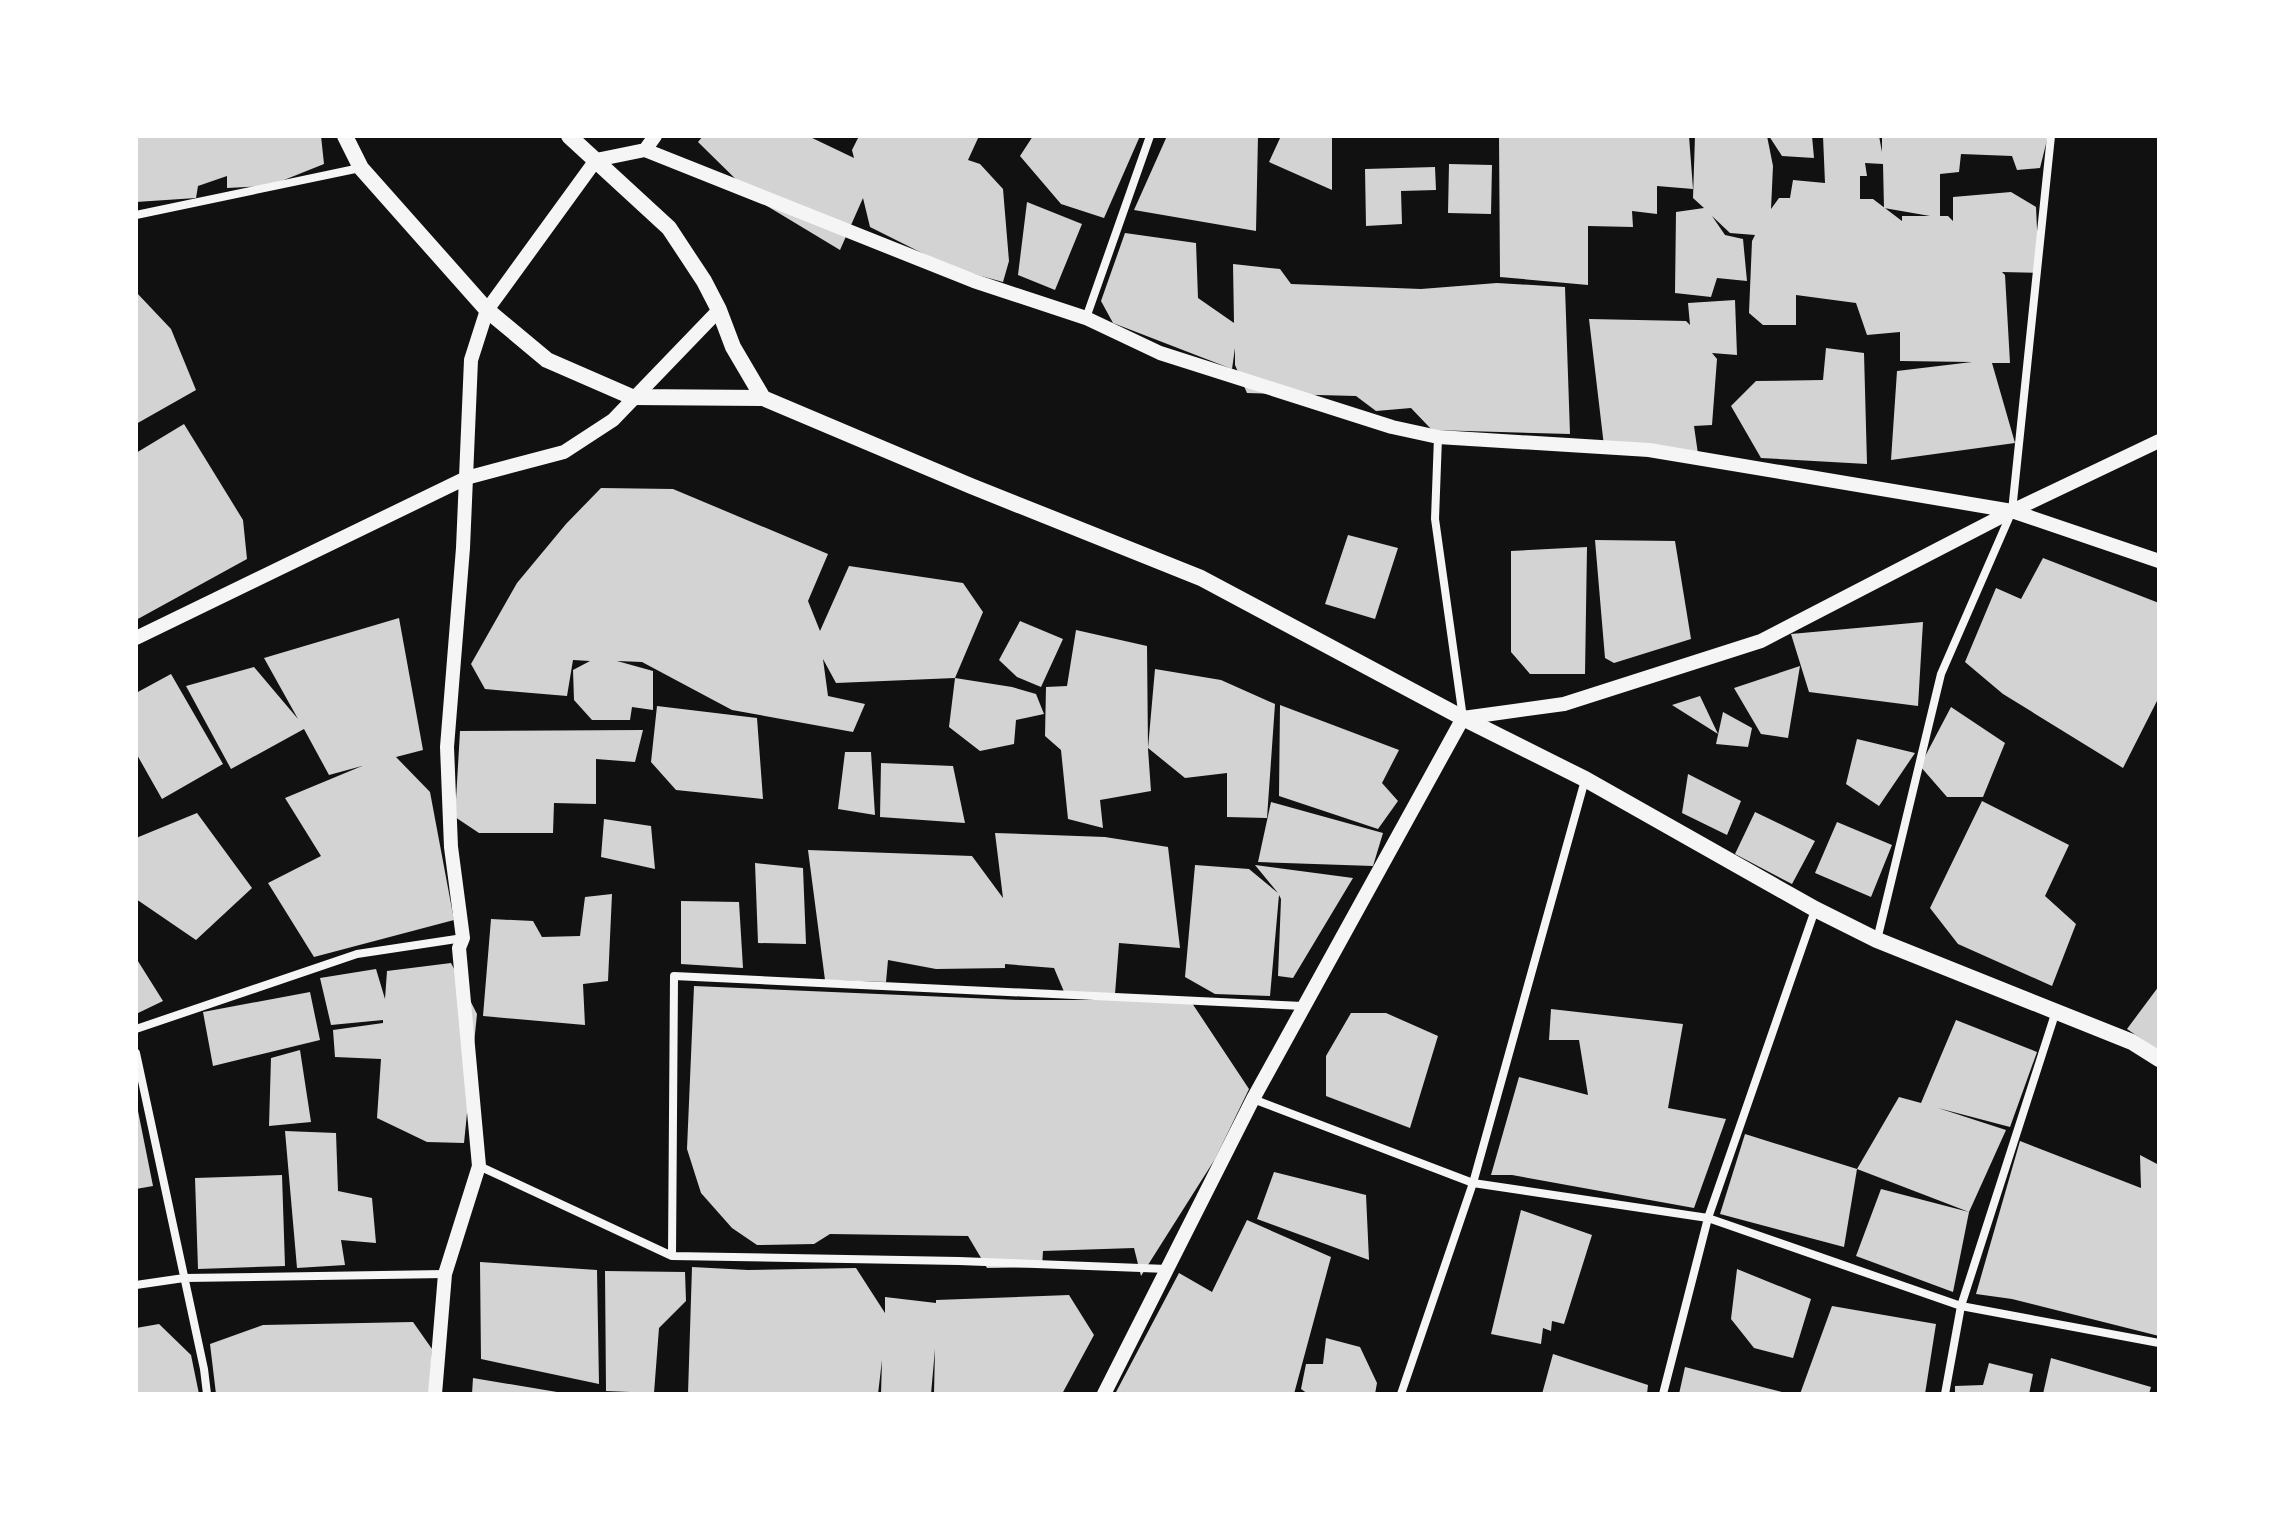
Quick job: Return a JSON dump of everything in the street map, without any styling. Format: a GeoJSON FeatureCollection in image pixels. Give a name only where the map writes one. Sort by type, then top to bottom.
{"type":"FeatureCollection","features":[{"type":"Feature","properties":{"kind":"main road"},"geometry":{"type":"LineString","coordinates":[[345,136],[361,168],[487,310],[547,360],[632,397],[763,398],[1201,578],[1463,718],[1585,779],[1815,909],[1877,940],[2132,1042],[2159,1059]]}},
{"type":"Feature","properties":{"kind":"main road"},"geometry":{"type":"LineString","coordinates":[[569,136],[669,228],[719,310],[733,347],[763,398]]}},
{"type":"Feature","properties":{"kind":"street"},"geometry":{"type":"LineString","coordinates":[[645,150],[655,136]]}},
{"type":"Feature","properties":{"kind":"street"},"geometry":{"type":"LineString","coordinates":[[1086,318],[1150,136]]}},
{"type":"Feature","properties":{"kind":"street"},"geometry":{"type":"LineString","coordinates":[[1877,940],[1941,674],[2012,511],[2051,136]]}},
{"type":"Feature","properties":{"kind":"street"},"geometry":{"type":"LineString","coordinates":[[435,1394],[445,1274],[479,1166],[459,948],[463,938],[451,847],[447,747],[471,360],[487,310],[596,160],[645,150],[974,281],[1086,318],[1160,353],[1392,427],[1438,437],[1649,450],[2012,511],[2159,561]]}},
{"type":"Feature","properties":{"kind":"street"},"geometry":{"type":"LineString","coordinates":[[136,215],[361,168]]}},
{"type":"Feature","properties":{"kind":"street"},"geometry":{"type":"LineString","coordinates":[[136,638],[466,478],[564,452],[613,420],[719,310]]}},
{"type":"Feature","properties":{"kind":"street"},"geometry":{"type":"LineString","coordinates":[[1104,1394],[1253,1099],[1463,718],[1435,519],[1438,437]]}},
{"type":"Feature","properties":{"kind":"street"},"geometry":{"type":"LineString","coordinates":[[1463,718],[1564,704],[1761,641],[2012,511],[2159,441]]}},
{"type":"Feature","properties":{"kind":"street"},"geometry":{"type":"LineString","coordinates":[[1401,1394],[1473,1183],[1585,779]]}},
{"type":"Feature","properties":{"kind":"street"},"geometry":{"type":"LineString","coordinates":[[1663,1394],[1708,1218],[1815,909]]}},
{"type":"Feature","properties":{"kind":"street"},"geometry":{"type":"LineString","coordinates":[[136,1029],[357,954],[463,938]]}},
{"type":"Feature","properties":{"kind":"street"},"geometry":{"type":"LineString","coordinates":[[672,1256],[674,976],[1303,1006]]}},
{"type":"Feature","properties":{"kind":"street"},"geometry":{"type":"LineString","coordinates":[[1945,1394],[1961,1306],[2056,1010]]}},
{"type":"Feature","properties":{"kind":"street"},"geometry":{"type":"LineString","coordinates":[[136,1053],[207,1394]]}},
{"type":"Feature","properties":{"kind":"street"},"geometry":{"type":"LineString","coordinates":[[1253,1099],[1473,1183],[1708,1218],[1961,1306],[2159,1343]]}},
{"type":"Feature","properties":{"kind":"street"},"geometry":{"type":"LineString","coordinates":[[479,1166],[672,1256],[959,1261],[1167,1269]]}},
{"type":"Feature","properties":{"kind":"street"},"geometry":{"type":"LineString","coordinates":[[136,1285],[184,1278],[445,1274]]}},
{"type":"Feature","properties":{"kind":"building"},"geometry":{"type":"Polygon","coordinates":[[[136,136],[321,136],[324,164],[269,186],[227,188],[227,176],[198,186],[196,198],[136,202],[136,136]]]}},
{"type":"Feature","properties":{"kind":"building"},"geometry":{"type":"Polygon","coordinates":[[[703,136],[808,136],[854,158],[852,150],[859,136],[979,136],[968,160],[980,164],[1003,189],[1009,261],[1003,282],[952,268],[870,227],[863,198],[840,250],[757,200],[698,142],[703,136]]]}},
{"type":"Feature","properties":{"kind":"building"},"geometry":{"type":"Polygon","coordinates":[[[1033,136],[1140,136],[1104,218],[1061,204],[1020,156],[1033,136]]]}},
{"type":"Feature","properties":{"kind":"building"},"geometry":{"type":"Polygon","coordinates":[[[1167,136],[1258,136],[1256,231],[1134,210],[1167,136]]]}},
{"type":"Feature","properties":{"kind":"building"},"geometry":{"type":"Polygon","coordinates":[[[1281,136],[1332,136],[1332,190],[1269,162],[1281,136]]]}},
{"type":"Feature","properties":{"kind":"building"},"geometry":{"type":"Polygon","coordinates":[[[1499,136],[1689,136],[1693,189],[1657,186],[1657,214],[1632,211],[1633,227],[1588,226],[1588,285],[1500,277],[1499,136]]]}},
{"type":"Feature","properties":{"kind":"building"},"geometry":{"type":"Polygon","coordinates":[[[1695,136],[1767,136],[1773,166],[1771,209],[1779,198],[1790,198],[1793,180],[1825,183],[1823,136],[1879,136],[1882,152],[1882,136],[2048,136],[2040,168],[2017,170],[2012,156],[1961,154],[1959,172],[1940,174],[1940,216],[1948,216],[1953,221],[1953,197],[2011,192],[2036,207],[2039,273],[2002,272],[2005,275],[2010,363],[1992,363],[2015,443],[1891,460],[1897,371],[1972,362],[1900,361],[1900,332],[1867,335],[1856,303],[1796,295],[1796,325],[1763,325],[1749,313],[1752,241],[1755,235],[1730,233],[1712,216],[1725,235],[1743,239],[1747,281],[1717,278],[1711,297],[1675,293],[1676,212],[1704,208],[1693,198],[1695,136]],[[1865,163],[1867,176],[1860,176],[1860,199],[1873,199],[1884,207],[1883,164],[1865,163]],[[1885,208],[1902,221],[1902,216],[1930,216],[1885,208]]]}},
{"type":"Feature","properties":{"kind":"building"},"geometry":{"type":"Polygon","coordinates":[[[1769,136],[1812,136],[1814,158],[1782,156],[1769,136]]]}},
{"type":"Feature","properties":{"kind":"building"},"geometry":{"type":"Polygon","coordinates":[[[1449,164],[1492,165],[1491,214],[1448,213],[1449,164]]]}},
{"type":"Feature","properties":{"kind":"building"},"geometry":{"type":"Polygon","coordinates":[[[1435,167],[1436,190],[1401,191],[1402,224],[1366,226],[1365,169],[1435,167]]]}},
{"type":"Feature","properties":{"kind":"building"},"geometry":{"type":"Polygon","coordinates":[[[1027,202],[1082,224],[1055,290],[1018,275],[1027,202]]]}},
{"type":"Feature","properties":{"kind":"building"},"geometry":{"type":"Polygon","coordinates":[[[1125,233],[1196,243],[1198,298],[1234,323],[1233,264],[1280,269],[1291,284],[1421,289],[1497,283],[1565,287],[1570,434],[1432,430],[1411,408],[1376,411],[1356,396],[1247,393],[1235,365],[1235,348],[1232,369],[1113,323],[1101,301],[1125,233]]]}},
{"type":"Feature","properties":{"kind":"building"},"geometry":{"type":"Polygon","coordinates":[[[136,292],[171,329],[196,390],[136,424],[136,292]]]}},
{"type":"Feature","properties":{"kind":"building"},"geometry":{"type":"Polygon","coordinates":[[[1735,300],[1737,355],[1712,353],[1717,359],[1712,425],[1694,426],[1698,454],[1604,446],[1589,319],[1686,321],[1690,325],[1688,303],[1735,300]]]}},
{"type":"Feature","properties":{"kind":"building"},"geometry":{"type":"Polygon","coordinates":[[[1826,348],[1864,353],[1867,464],[1761,458],[1731,406],[1756,381],[1823,380],[1826,348]]]}},
{"type":"Feature","properties":{"kind":"building"},"geometry":{"type":"Polygon","coordinates":[[[184,424],[243,520],[247,559],[136,620],[136,453],[184,424]]]}},
{"type":"Feature","properties":{"kind":"building"},"geometry":{"type":"Polygon","coordinates":[[[601,488],[673,489],[828,554],[808,601],[820,631],[849,566],[963,583],[983,612],[955,678],[836,683],[823,659],[828,696],[865,704],[853,732],[732,710],[642,662],[617,661],[653,671],[653,710],[632,707],[630,720],[592,720],[574,700],[573,670],[590,661],[573,660],[567,696],[485,689],[471,664],[517,583],[601,488]]]}},
{"type":"Feature","properties":{"kind":"building"},"geometry":{"type":"Polygon","coordinates":[[[1348,535],[1398,548],[1375,619],[1325,604],[1348,535]]]}},
{"type":"Feature","properties":{"kind":"building"},"geometry":{"type":"Polygon","coordinates":[[[1595,540],[1675,541],[1691,639],[1614,663],[1605,658],[1595,540]]]}},
{"type":"Feature","properties":{"kind":"building"},"geometry":{"type":"Polygon","coordinates":[[[1587,547],[1585,674],[1530,674],[1511,652],[1511,551],[1587,547]]]}},
{"type":"Feature","properties":{"kind":"building"},"geometry":{"type":"Polygon","coordinates":[[[2043,558],[2159,603],[2159,697],[2123,768],[2003,694],[1965,662],[1996,588],[2021,599],[2043,558]]]}},
{"type":"Feature","properties":{"kind":"building"},"geometry":{"type":"Polygon","coordinates":[[[399,618],[423,750],[396,757],[430,792],[454,920],[314,957],[268,883],[321,856],[285,798],[362,766],[329,775],[304,729],[231,769],[186,686],[254,667],[298,719],[264,658],[399,618]]]}},
{"type":"Feature","properties":{"kind":"building"},"geometry":{"type":"Polygon","coordinates":[[[1020,621],[1063,639],[1041,687],[1017,677],[999,660],[1020,621]]]}},
{"type":"Feature","properties":{"kind":"building"},"geometry":{"type":"Polygon","coordinates":[[[1923,622],[1918,706],[1809,692],[1791,634],[1923,622]]]}},
{"type":"Feature","properties":{"kind":"building"},"geometry":{"type":"Polygon","coordinates":[[[1076,630],[1147,646],[1151,791],[1100,800],[1103,828],[1068,819],[1061,750],[1045,736],[1046,687],[1067,686],[1076,630]]]}},
{"type":"Feature","properties":{"kind":"building"},"geometry":{"type":"Polygon","coordinates":[[[1800,666],[1788,738],[1761,734],[1734,688],[1800,666]]]}},
{"type":"Feature","properties":{"kind":"building"},"geometry":{"type":"Polygon","coordinates":[[[1155,669],[1221,680],[1275,704],[1267,818],[1227,817],[1227,773],[1185,778],[1148,748],[1155,669]]]}},
{"type":"Feature","properties":{"kind":"building"},"geometry":{"type":"Polygon","coordinates":[[[171,674],[223,764],[162,799],[136,753],[136,693],[171,674]]]}},
{"type":"Feature","properties":{"kind":"building"},"geometry":{"type":"Polygon","coordinates":[[[955,678],[1036,694],[1044,714],[1016,720],[1014,744],[980,751],[949,727],[955,678]]]}},
{"type":"Feature","properties":{"kind":"building"},"geometry":{"type":"Polygon","coordinates":[[[1700,696],[1718,734],[1672,705],[1700,696]]]}},
{"type":"Feature","properties":{"kind":"building"},"geometry":{"type":"Polygon","coordinates":[[[1280,705],[1399,750],[1382,783],[1398,801],[1378,829],[1279,796],[1280,705]]]}},
{"type":"Feature","properties":{"kind":"building"},"geometry":{"type":"Polygon","coordinates":[[[657,706],[757,718],[763,799],[676,790],[651,762],[657,706]]]}},
{"type":"Feature","properties":{"kind":"building"},"geometry":{"type":"Polygon","coordinates":[[[1951,707],[2005,743],[1983,797],[1947,797],[1920,766],[1951,707]]]}},
{"type":"Feature","properties":{"kind":"building"},"geometry":{"type":"Polygon","coordinates":[[[1723,712],[1752,728],[1748,747],[1716,744],[1723,712]]]}},
{"type":"Feature","properties":{"kind":"building"},"geometry":{"type":"Polygon","coordinates":[[[643,730],[635,762],[596,759],[596,804],[554,803],[553,833],[479,833],[455,817],[460,731],[643,730]]]}},
{"type":"Feature","properties":{"kind":"building"},"geometry":{"type":"Polygon","coordinates":[[[1857,739],[1915,753],[1879,806],[1846,784],[1857,739]]]}},
{"type":"Feature","properties":{"kind":"building"},"geometry":{"type":"Polygon","coordinates":[[[845,752],[871,752],[875,815],[838,809],[845,752]]]}},
{"type":"Feature","properties":{"kind":"building"},"geometry":{"type":"Polygon","coordinates":[[[881,763],[953,766],[965,823],[880,817],[881,763]]]}},
{"type":"Feature","properties":{"kind":"building"},"geometry":{"type":"Polygon","coordinates":[[[1688,774],[1741,801],[1727,835],[1682,813],[1688,774]]]}},
{"type":"Feature","properties":{"kind":"building"},"geometry":{"type":"Polygon","coordinates":[[[1982,801],[2069,845],[2045,896],[2076,924],[2052,986],[1958,944],[1930,908],[1982,801]]]}},
{"type":"Feature","properties":{"kind":"building"},"geometry":{"type":"Polygon","coordinates":[[[1271,802],[1383,833],[1373,866],[1258,862],[1271,802]]]}},
{"type":"Feature","properties":{"kind":"building"},"geometry":{"type":"Polygon","coordinates":[[[1755,812],[1815,841],[1792,884],[1735,854],[1755,812]]]}},
{"type":"Feature","properties":{"kind":"building"},"geometry":{"type":"Polygon","coordinates":[[[197,813],[252,888],[196,940],[136,899],[136,838],[197,813]]]}},
{"type":"Feature","properties":{"kind":"building"},"geometry":{"type":"Polygon","coordinates":[[[604,819],[651,826],[655,869],[601,857],[604,819]]]}},
{"type":"Feature","properties":{"kind":"building"},"geometry":{"type":"Polygon","coordinates":[[[1837,822],[1892,845],[1871,897],[1815,873],[1837,822]]]}},
{"type":"Feature","properties":{"kind":"building"},"geometry":{"type":"Polygon","coordinates":[[[995,833],[1105,837],[1168,847],[1180,948],[1119,943],[1115,994],[1065,994],[1054,968],[1005,964],[1005,968],[936,969],[888,960],[886,982],[825,980],[808,850],[972,856],[1003,898],[995,833]]]}},
{"type":"Feature","properties":{"kind":"building"},"geometry":{"type":"Polygon","coordinates":[[[755,863],[803,868],[806,944],[758,943],[755,863]]]}},
{"type":"Feature","properties":{"kind":"building"},"geometry":{"type":"Polygon","coordinates":[[[1195,865],[1249,869],[1278,893],[1255,865],[1353,878],[1293,978],[1278,976],[1279,895],[1270,996],[1215,994],[1185,977],[1195,865]]]}},
{"type":"Feature","properties":{"kind":"building"},"geometry":{"type":"Polygon","coordinates":[[[612,894],[608,981],[583,984],[585,1025],[483,1016],[491,919],[533,921],[542,937],[580,936],[585,897],[612,894]]]}},
{"type":"Feature","properties":{"kind":"building"},"geometry":{"type":"Polygon","coordinates":[[[681,901],[739,902],[743,968],[681,964],[681,901]]]}},
{"type":"Feature","properties":{"kind":"building"},"geometry":{"type":"Polygon","coordinates":[[[136,958],[163,1001],[136,1014],[136,958]]]}},
{"type":"Feature","properties":{"kind":"building"},"geometry":{"type":"Polygon","coordinates":[[[451,963],[477,1014],[464,1143],[427,1142],[377,1118],[381,1059],[335,1057],[333,1030],[383,1023],[383,1020],[331,1025],[320,978],[376,969],[385,999],[387,971],[451,963]]]}},
{"type":"Feature","properties":{"kind":"building"},"geometry":{"type":"Polygon","coordinates":[[[694,986],[1020,1000],[1190,1000],[1249,1089],[1215,1159],[1141,1276],[1134,1248],[1043,1251],[1042,1267],[987,1268],[968,1236],[830,1234],[814,1244],[757,1245],[732,1228],[701,1193],[687,1149],[694,986]]]}},
{"type":"Feature","properties":{"kind":"building"},"geometry":{"type":"Polygon","coordinates":[[[2159,986],[2159,1051],[2127,1029],[2159,986]]]}},
{"type":"Feature","properties":{"kind":"building"},"geometry":{"type":"Polygon","coordinates":[[[310,992],[320,1040],[213,1066],[203,1012],[310,992]]]}},
{"type":"Feature","properties":{"kind":"building"},"geometry":{"type":"Polygon","coordinates":[[[1551,1009],[1683,1024],[1668,1108],[1726,1119],[1694,1208],[1512,1175],[1491,1175],[1519,1077],[1588,1095],[1579,1040],[1549,1040],[1551,1009]]]}},
{"type":"Feature","properties":{"kind":"building"},"geometry":{"type":"Polygon","coordinates":[[[1351,1013],[1386,1013],[1438,1036],[1410,1128],[1326,1096],[1326,1056],[1351,1013]]]}},
{"type":"Feature","properties":{"kind":"building"},"geometry":{"type":"Polygon","coordinates":[[[1956,1020],[2037,1052],[2010,1127],[1938,1108],[2006,1130],[1969,1212],[1857,1169],[1899,1097],[1921,1103],[1956,1020]]]}},
{"type":"Feature","properties":{"kind":"building"},"geometry":{"type":"Polygon","coordinates":[[[300,1050],[311,1122],[269,1126],[271,1058],[300,1050]]]}},
{"type":"Feature","properties":{"kind":"building"},"geometry":{"type":"Polygon","coordinates":[[[136,1101],[153,1186],[136,1189],[136,1101]]]}},
{"type":"Feature","properties":{"kind":"building"},"geometry":{"type":"Polygon","coordinates":[[[285,1131],[336,1133],[338,1191],[372,1198],[376,1243],[341,1240],[345,1265],[297,1268],[285,1131]]]}},
{"type":"Feature","properties":{"kind":"building"},"geometry":{"type":"Polygon","coordinates":[[[1745,1134],[1857,1169],[1844,1247],[1720,1214],[1745,1134]]]}},
{"type":"Feature","properties":{"kind":"building"},"geometry":{"type":"Polygon","coordinates":[[[2020,1141],[2141,1188],[2140,1155],[2159,1165],[2159,1336],[2012,1299],[1976,1294],[2020,1141]]]}},
{"type":"Feature","properties":{"kind":"building"},"geometry":{"type":"Polygon","coordinates":[[[1274,1172],[1366,1195],[1369,1260],[1257,1219],[1274,1172]]]}},
{"type":"Feature","properties":{"kind":"building"},"geometry":{"type":"Polygon","coordinates":[[[282,1175],[285,1266],[198,1269],[195,1178],[282,1175]]]}},
{"type":"Feature","properties":{"kind":"building"},"geometry":{"type":"Polygon","coordinates":[[[1881,1189],[1969,1212],[1953,1292],[1856,1256],[1881,1189]]]}},
{"type":"Feature","properties":{"kind":"building"},"geometry":{"type":"Polygon","coordinates":[[[1521,1210],[1592,1235],[1564,1324],[1552,1321],[1551,1331],[1543,1328],[1541,1344],[1491,1334],[1521,1210]]]}},
{"type":"Feature","properties":{"kind":"building"},"geometry":{"type":"Polygon","coordinates":[[[1247,1220],[1331,1257],[1294,1394],[1115,1394],[1179,1273],[1212,1292],[1247,1220]]]}},
{"type":"Feature","properties":{"kind":"building"},"geometry":{"type":"Polygon","coordinates":[[[480,1262],[597,1270],[599,1384],[481,1359],[480,1262]]]}},
{"type":"Feature","properties":{"kind":"building"},"geometry":{"type":"Polygon","coordinates":[[[692,1267],[748,1270],[856,1268],[885,1313],[885,1297],[936,1303],[936,1300],[1069,1295],[1094,1335],[1062,1394],[934,1394],[935,1349],[931,1394],[881,1394],[882,1360],[878,1394],[688,1394],[692,1267]]]}},
{"type":"Feature","properties":{"kind":"building"},"geometry":{"type":"Polygon","coordinates":[[[1737,1269],[1811,1299],[1793,1358],[1754,1348],[1731,1319],[1737,1269]]]}},
{"type":"Feature","properties":{"kind":"building"},"geometry":{"type":"Polygon","coordinates":[[[605,1271],[685,1272],[686,1301],[659,1328],[654,1393],[606,1391],[605,1271]]]}},
{"type":"Feature","properties":{"kind":"building"},"geometry":{"type":"Polygon","coordinates":[[[1832,1306],[1936,1324],[1925,1394],[1800,1394],[1832,1306]]]}},
{"type":"Feature","properties":{"kind":"building"},"geometry":{"type":"Polygon","coordinates":[[[413,1322],[432,1349],[429,1394],[216,1394],[210,1344],[263,1325],[413,1322]]]}},
{"type":"Feature","properties":{"kind":"building"},"geometry":{"type":"Polygon","coordinates":[[[159,1324],[191,1355],[199,1394],[136,1394],[136,1328],[159,1324]]]}},
{"type":"Feature","properties":{"kind":"building"},"geometry":{"type":"Polygon","coordinates":[[[1326,1338],[1360,1347],[1377,1383],[1375,1394],[1308,1394],[1301,1389],[1306,1364],[1323,1364],[1326,1338]]]}},
{"type":"Feature","properties":{"kind":"building"},"geometry":{"type":"Polygon","coordinates":[[[1553,1354],[1648,1385],[1647,1394],[1542,1394],[1553,1354]]]}},
{"type":"Feature","properties":{"kind":"building"},"geometry":{"type":"Polygon","coordinates":[[[2051,1358],[2151,1387],[2149,1394],[2043,1394],[2051,1358]]]}},
{"type":"Feature","properties":{"kind":"building"},"geometry":{"type":"Polygon","coordinates":[[[1989,1363],[2033,1374],[2029,1394],[1955,1394],[1955,1386],[1983,1385],[1989,1363]]]}},
{"type":"Feature","properties":{"kind":"building"},"geometry":{"type":"Polygon","coordinates":[[[1685,1367],[1786,1393],[1786,1394],[1679,1394],[1685,1367]]]}},
{"type":"Feature","properties":{"kind":"building"},"geometry":{"type":"Polygon","coordinates":[[[473,1378],[557,1392],[557,1394],[472,1394],[473,1378]]]}}]}
